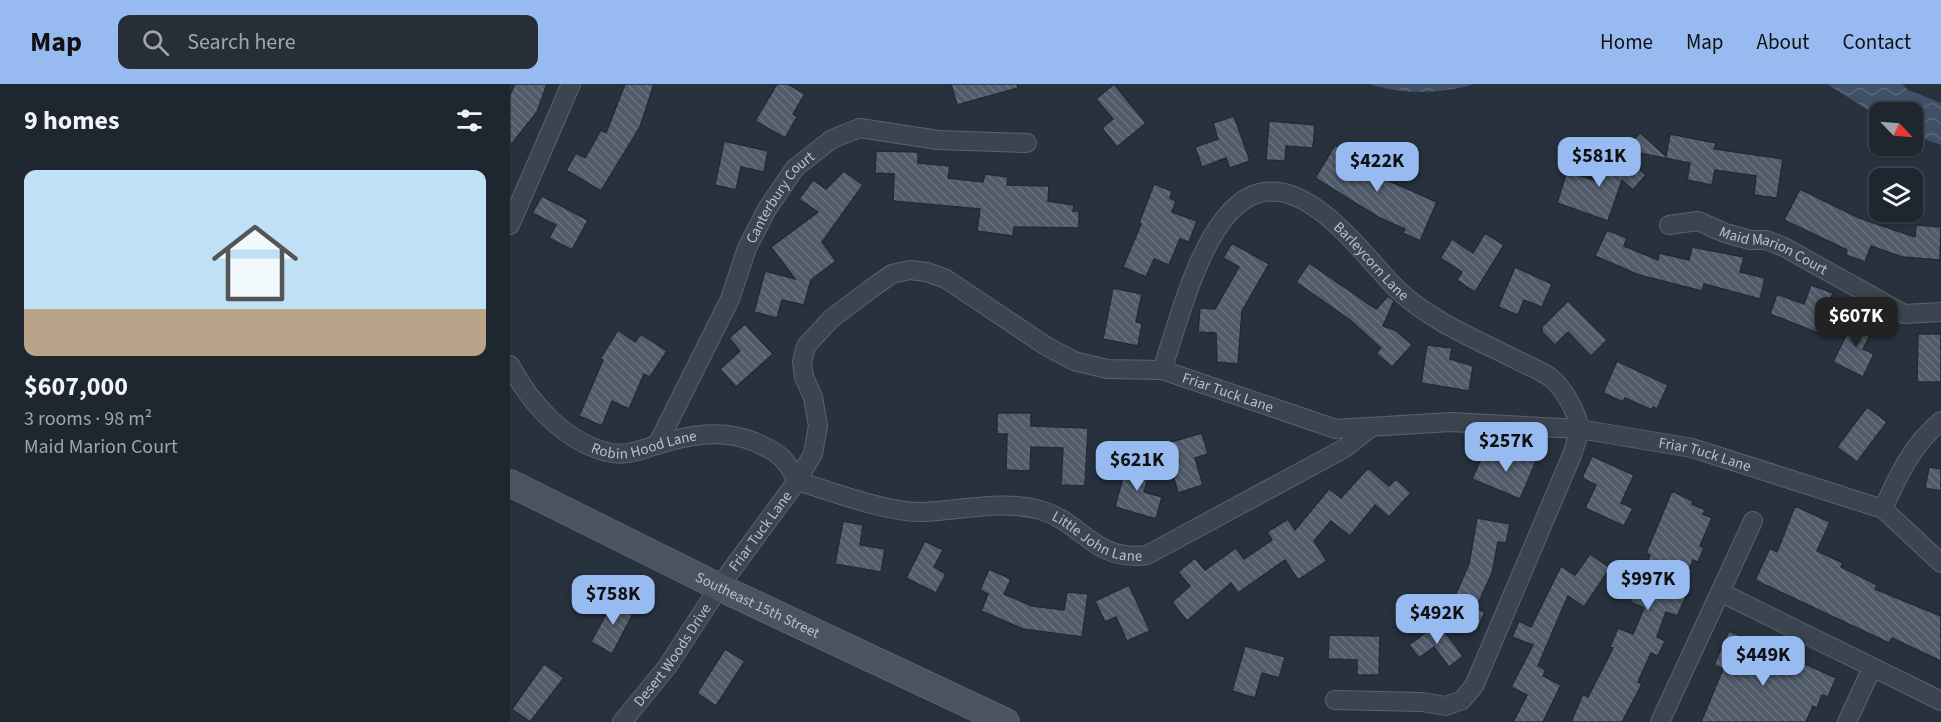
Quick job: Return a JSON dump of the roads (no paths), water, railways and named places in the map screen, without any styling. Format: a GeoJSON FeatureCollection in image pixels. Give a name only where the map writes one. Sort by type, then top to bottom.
{"type":"FeatureCollection","features":[{"type":"Feature","properties":{"kind":"main road","name":"Southeast 15th Street"},"geometry":{"type":"LineString","coordinates":[[510,483],[719,587],[1006,722]]}},
{"type":"Feature","properties":{"kind":"street"},"geometry":{"type":"LineString","coordinates":[[510,225],[571,84]]}},
{"type":"Feature","properties":{"kind":"street","name":"Canterbury Court"},"geometry":{"type":"LineString","coordinates":[[657,445],[730,298],[747,248],[767,209],[795,168],[832,139],[860,128],[939,140],[1027,143]]}},
{"type":"Feature","properties":{"kind":"street","name":"Barleycorn Lane"},"geometry":{"type":"LineString","coordinates":[[1162,370],[1204,248],[1239,203],[1258,193],[1277,191],[1319,210],[1338,226],[1399,291],[1437,320],[1551,378],[1572,407],[1579,429]]}},
{"type":"Feature","properties":{"kind":"street","name":"Maid Marion Court"},"geometry":{"type":"LineString","coordinates":[[1669,225],[1698,221],[1750,240],[1766,240],[1784,247],[1904,314],[1941,312]]}},
{"type":"Feature","properties":{"kind":"street","name":"Friar Tuck Lane"},"geometry":{"type":"LineString","coordinates":[[719,587],[797,481],[813,454],[818,426],[813,398],[803,370],[802,362],[806,346],[831,319],[892,274],[910,270],[927,272],[946,279],[1046,346],[1074,361],[1107,369],[1162,370],[1336,429],[1450,422],[1579,429],[1692,448],[1883,509],[1941,563]]}},
{"type":"Feature","properties":{"kind":"street","name":"Robin Hood Lane"},"geometry":{"type":"LineString","coordinates":[[510,365],[522,387],[551,420],[576,439],[608,453],[633,453],[703,433],[743,437],[772,450],[787,461],[797,481]]}},
{"type":"Feature","properties":{"kind":"street"},"geometry":{"type":"LineString","coordinates":[[1883,509],[1904,462],[1929,431],[1941,422]]}},
{"type":"Feature","properties":{"kind":"street","name":"Little John Lane"},"geometry":{"type":"LineString","coordinates":[[797,481],[863,502],[919,513],[1013,506],[1041,510],[1108,552],[1127,558],[1147,555],[1345,448],[1370,428]]}},
{"type":"Feature","properties":{"kind":"street"},"geometry":{"type":"LineString","coordinates":[[1335,699],[1422,702],[1446,706],[1462,700],[1474,686],[1572,455],[1579,429]]}},
{"type":"Feature","properties":{"kind":"street"},"geometry":{"type":"LineString","coordinates":[[1660,722],[1722,593],[1753,521]]}},
{"type":"Feature","properties":{"kind":"street","name":"Desert Woods Drive"},"geometry":{"type":"LineString","coordinates":[[622,722],[667,667],[719,587]]}},
{"type":"Feature","properties":{"kind":"street"},"geometry":{"type":"LineString","coordinates":[[1722,593],[1941,701]]}},
{"type":"Feature","properties":{"kind":"street"},"geometry":{"type":"LineString","coordinates":[[1847,722],[1872,668]]}},
{"type":"Feature","properties":{"kind":"water"},"geometry":{"type":"Polygon","coordinates":[[[1370,84],[1474,84],[1449,90],[1422,92],[1382,88],[1370,84]]]}},
{"type":"Feature","properties":{"kind":"water"},"geometry":{"type":"Polygon","coordinates":[[[1827,84],[1902,84],[1908,90],[1941,103],[1941,145],[1923,139],[1923,102],[1869,102],[1869,111],[1827,84]]]}}]}
